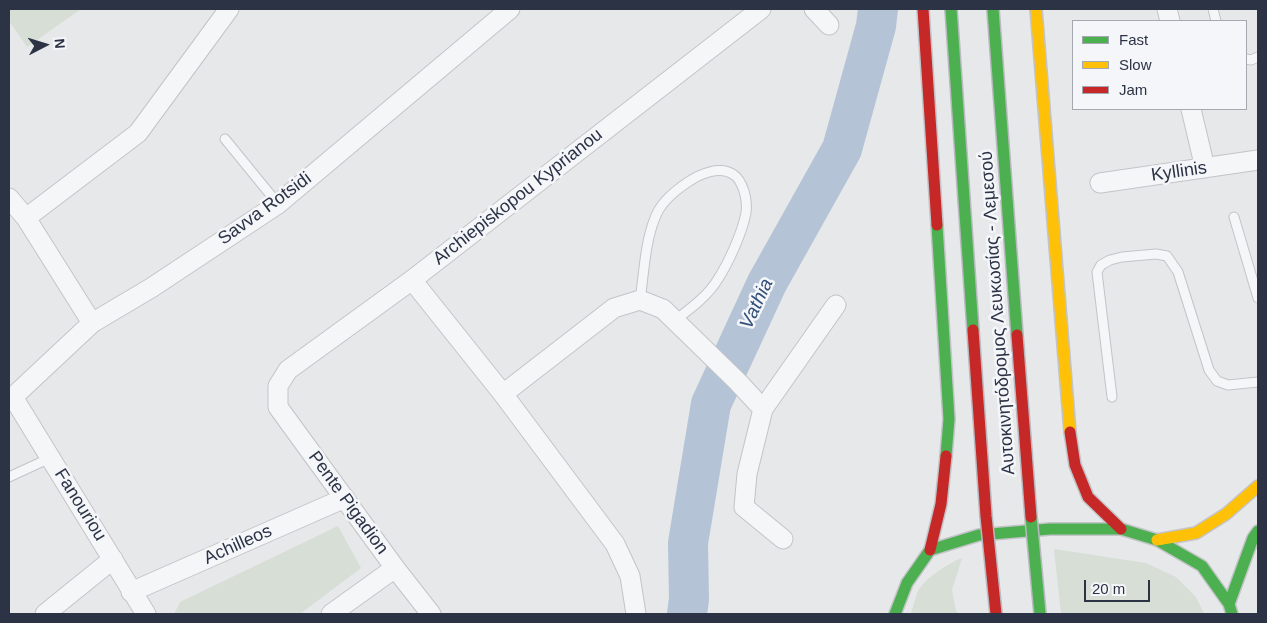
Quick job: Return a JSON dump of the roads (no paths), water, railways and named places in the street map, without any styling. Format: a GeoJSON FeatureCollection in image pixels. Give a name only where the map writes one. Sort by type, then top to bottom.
{"type":"FeatureCollection","features":[{"type":"Feature","properties":{"kind":"main road"},"geometry":{"type":"LineString","coordinates":[[895,614],[906,583],[930,550],[941,504],[949,419],[923,9]]}},
{"type":"Feature","properties":{"kind":"main road","name":"Αυτοκινητόδρομος Λευκωσίας - Λεμεσού"},"geometry":{"type":"LineString","coordinates":[[951,9],[986,516],[996,614]]}},
{"type":"Feature","properties":{"kind":"main road","name":"Αυτοκινητόδρομος Λευκωσίας - Λεμεσού"},"geometry":{"type":"LineString","coordinates":[[993,9],[1030,512],[1040,614]]}},
{"type":"Feature","properties":{"kind":"main road"},"geometry":{"type":"LineString","coordinates":[[1036,9],[1070,426],[1075,465],[1088,497],[1120,529]]}},
{"type":"Feature","properties":{"kind":"main road"},"geometry":{"type":"LineString","coordinates":[[1157,540],[1196,533],[1226,514],[1258,486]]}},
{"type":"Feature","properties":{"kind":"main road"},"geometry":{"type":"LineString","coordinates":[[930,550],[979,535],[1050,529],[1120,529],[1157,540],[1202,566],[1231,609]]}},
{"type":"Feature","properties":{"kind":"main road"},"geometry":{"type":"LineString","coordinates":[[1231,609],[1253,538],[1258,531]]}},
{"type":"Feature","properties":{"kind":"street"},"geometry":{"type":"LineString","coordinates":[[26,218],[138,133],[229,9]]}},
{"type":"Feature","properties":{"kind":"street","name":"Savva Rotsidi"},"geometry":{"type":"LineString","coordinates":[[12,397],[92,323],[151,288],[278,204],[510,9]]}},
{"type":"Feature","properties":{"kind":"street","name":"Archiepiskopou Kyprianou"},"geometry":{"type":"LineString","coordinates":[[278,386],[288,370],[412,280],[761,9]]}},
{"type":"Feature","properties":{"kind":"street"},"geometry":{"type":"LineString","coordinates":[[814,9],[829,25]]}},
{"type":"Feature","properties":{"kind":"street"},"geometry":{"type":"LineString","coordinates":[[1191,110],[1205,168]]}},
{"type":"Feature","properties":{"kind":"street","name":"Kyllinis"},"geometry":{"type":"LineString","coordinates":[[1100,183],[1258,160]]}},
{"type":"Feature","properties":{"kind":"street"},"geometry":{"type":"LineString","coordinates":[[9,198],[26,218],[92,323]]}},
{"type":"Feature","properties":{"kind":"street"},"geometry":{"type":"LineString","coordinates":[[412,280],[503,394],[615,544],[630,576],[636,614]]}},
{"type":"Feature","properties":{"kind":"street"},"geometry":{"type":"LineString","coordinates":[[503,394],[614,308],[640,300],[663,309],[763,409]]}},
{"type":"Feature","properties":{"kind":"street"},"geometry":{"type":"LineString","coordinates":[[783,539],[744,508],[747,474],[763,409],[836,305]]}},
{"type":"Feature","properties":{"kind":"street","name":"Pente Pigadion"},"geometry":{"type":"LineString","coordinates":[[278,386],[278,407],[395,568],[432,614]]}},
{"type":"Feature","properties":{"kind":"street","name":"Fanouriou"},"geometry":{"type":"LineString","coordinates":[[12,397],[146,614]]}},
{"type":"Feature","properties":{"kind":"street","name":"Achilleos"},"geometry":{"type":"LineString","coordinates":[[131,592],[345,498]]}},
{"type":"Feature","properties":{"kind":"street"},"geometry":{"type":"LineString","coordinates":[[45,614],[113,559]]}},
{"type":"Feature","properties":{"kind":"street"},"geometry":{"type":"LineString","coordinates":[[331,614],[395,568]]}},
{"type":"Feature","properties":{"kind":"lane"},"geometry":{"type":"LineString","coordinates":[[226,139],[278,204]]}},
{"type":"Feature","properties":{"kind":"lane"},"geometry":{"type":"LineString","coordinates":[[640,300],[649,238],[655,216],[665,201],[695,177],[723,170],[734,175],[741,183],[746,197],[746,212],[733,252],[717,281],[690,309],[674,321]]}},
{"type":"Feature","properties":{"kind":"lane"},"geometry":{"type":"LineString","coordinates":[[1234,217],[1258,298]]}},
{"type":"Feature","properties":{"kind":"lane"},"geometry":{"type":"LineString","coordinates":[[1112,397],[1097,272],[1101,265],[1122,257],[1156,254],[1167,256],[1178,272],[1209,370],[1217,381],[1228,385],[1258,382]]}},
{"type":"Feature","properties":{"kind":"lane"},"geometry":{"type":"LineString","coordinates":[[9,477],[50,458]]}},
{"type":"Feature","properties":{"kind":"waterway","name":"Vathia"},"geometry":{"type":"LineString","coordinates":[[687,614],[689,599],[688,543],[711,404],[767,283],[842,149],[876,26],[878,9]]}}]}
